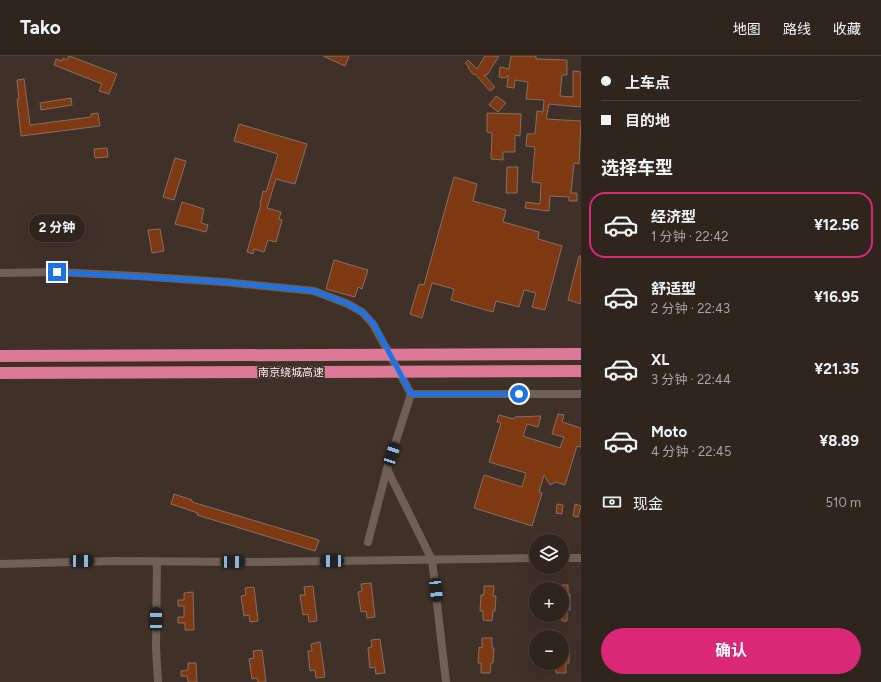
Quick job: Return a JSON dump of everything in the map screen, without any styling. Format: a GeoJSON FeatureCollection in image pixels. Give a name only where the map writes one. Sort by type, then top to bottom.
{"type":"FeatureCollection","features":[{"type":"Feature","properties":{"kind":"highway","name":"南京绕城高速"},"geometry":{"type":"LineString","coordinates":[[0,356],[581,354]]}},
{"type":"Feature","properties":{"kind":"highway","name":"南京绕城高速"},"geometry":{"type":"LineString","coordinates":[[0,373],[581,370]]}},
{"type":"Feature","properties":{"kind":"street"},"geometry":{"type":"LineString","coordinates":[[0,273],[57,272],[136,276],[224,282],[314,291],[348,304],[362,312],[374,324],[411,394],[387,469],[368,542]]}},
{"type":"Feature","properties":{"kind":"street"},"geometry":{"type":"LineString","coordinates":[[411,394],[581,394]]}},
{"type":"Feature","properties":{"kind":"street"},"geometry":{"type":"LineString","coordinates":[[387,469],[432,560],[446,682]]}},
{"type":"Feature","properties":{"kind":"street"},"geometry":{"type":"LineString","coordinates":[[0,564],[66,561],[253,562],[529,558]]}},
{"type":"Feature","properties":{"kind":"street"},"geometry":{"type":"LineString","coordinates":[[569,558],[581,558]]}},
{"type":"Feature","properties":{"kind":"street"},"geometry":{"type":"LineString","coordinates":[[156,562],[156,646],[158,682]]}},
{"type":"Feature","properties":{"kind":"building"},"geometry":{"type":"Polygon","coordinates":[[[69,56],[117,74],[109,94],[99,91],[102,84],[54,65],[56,59],[62,61],[63,58],[67,60],[69,56]]]}},
{"type":"Feature","properties":{"kind":"building"},"geometry":{"type":"Polygon","coordinates":[[[323,56],[349,56],[345,66],[323,56]]]}},
{"type":"Feature","properties":{"kind":"building"},"geometry":{"type":"Polygon","coordinates":[[[485,56],[499,56],[487,75],[484,75],[494,86],[494,88],[490,91],[475,74],[474,75],[465,63],[468,60],[477,69],[485,56]]]}},
{"type":"Feature","properties":{"kind":"building"},"geometry":{"type":"Polygon","coordinates":[[[511,56],[536,56],[536,59],[567,60],[567,75],[562,75],[560,96],[573,97],[573,71],[581,72],[581,107],[549,104],[546,119],[581,121],[579,164],[574,163],[571,193],[577,193],[577,201],[569,201],[569,197],[550,196],[549,211],[525,208],[526,202],[540,204],[541,183],[532,182],[535,147],[526,146],[527,134],[535,134],[537,111],[543,112],[544,100],[526,99],[528,82],[515,80],[514,88],[507,87],[508,75],[505,78],[499,77],[500,67],[509,69],[511,56]]]}},
{"type":"Feature","properties":{"kind":"building"},"geometry":{"type":"Polygon","coordinates":[[[24,79],[30,125],[91,117],[91,114],[98,113],[100,126],[21,136],[17,99],[19,99],[17,80],[24,79]]]}},
{"type":"Feature","properties":{"kind":"building"},"geometry":{"type":"Polygon","coordinates":[[[496,96],[506,103],[498,112],[489,105],[496,96]]]}},
{"type":"Feature","properties":{"kind":"building"},"geometry":{"type":"Polygon","coordinates":[[[71,98],[72,105],[41,110],[40,103],[71,98]]]}},
{"type":"Feature","properties":{"kind":"building"},"geometry":{"type":"Polygon","coordinates":[[[487,113],[521,114],[520,136],[515,135],[515,152],[503,152],[503,160],[491,159],[492,133],[487,132],[487,113]]]}},
{"type":"Feature","properties":{"kind":"building"},"geometry":{"type":"Polygon","coordinates":[[[239,124],[307,144],[295,184],[276,179],[267,208],[281,212],[279,219],[282,220],[276,242],[268,240],[264,252],[254,249],[253,254],[247,252],[261,204],[263,191],[266,192],[278,154],[234,141],[239,124]]]}},
{"type":"Feature","properties":{"kind":"building"},"geometry":{"type":"Polygon","coordinates":[[[107,148],[108,157],[95,158],[94,149],[107,148]]]}},
{"type":"Feature","properties":{"kind":"building"},"geometry":{"type":"Polygon","coordinates":[[[175,158],[186,161],[174,200],[163,197],[175,158]]]}},
{"type":"Feature","properties":{"kind":"building"},"geometry":{"type":"Polygon","coordinates":[[[507,167],[518,167],[517,193],[506,193],[507,167]]]}},
{"type":"Feature","properties":{"kind":"building"},"geometry":{"type":"Polygon","coordinates":[[[454,177],[477,184],[473,201],[506,210],[503,222],[539,232],[538,239],[562,246],[545,310],[532,307],[536,293],[524,290],[519,307],[496,301],[493,312],[451,300],[454,289],[432,283],[422,318],[410,314],[419,284],[424,285],[454,177]]]}},
{"type":"Feature","properties":{"kind":"building"},"geometry":{"type":"Polygon","coordinates":[[[182,202],[204,209],[201,223],[208,225],[206,232],[175,224],[182,202]]]}},
{"type":"Feature","properties":{"kind":"building"},"geometry":{"type":"Polygon","coordinates":[[[160,229],[164,251],[152,253],[148,230],[160,229]]]}},
{"type":"Feature","properties":{"kind":"building"},"geometry":{"type":"Polygon","coordinates":[[[579,256],[581,256],[581,304],[568,300],[579,256]]]}},
{"type":"Feature","properties":{"kind":"building"},"geometry":{"type":"Polygon","coordinates":[[[334,260],[368,270],[362,289],[358,287],[355,297],[326,289],[334,260]]]}},
{"type":"Feature","properties":{"kind":"building"},"geometry":{"type":"Polygon","coordinates":[[[558,414],[564,415],[562,422],[581,428],[581,447],[577,446],[565,485],[556,482],[550,485],[544,475],[539,492],[542,493],[532,526],[474,508],[484,475],[522,487],[526,473],[489,462],[501,423],[497,422],[499,415],[514,419],[515,417],[541,416],[538,427],[527,424],[523,436],[560,448],[564,437],[552,434],[558,414]]]}},
{"type":"Feature","properties":{"kind":"building"},"geometry":{"type":"Polygon","coordinates":[[[174,494],[192,500],[192,502],[319,540],[315,551],[197,515],[198,513],[171,504],[174,494]]]}},
{"type":"Feature","properties":{"kind":"building"},"geometry":{"type":"Polygon","coordinates":[[[557,504],[563,505],[562,514],[556,513],[557,504]]]}},
{"type":"Feature","properties":{"kind":"building"},"geometry":{"type":"Polygon","coordinates":[[[575,504],[581,506],[578,517],[573,516],[575,504]]]}},
{"type":"Feature","properties":{"kind":"building"},"geometry":{"type":"Polygon","coordinates":[[[371,583],[375,617],[367,618],[366,611],[361,612],[358,592],[362,591],[361,584],[371,583]]]}},
{"type":"Feature","properties":{"kind":"building"},"geometry":{"type":"Polygon","coordinates":[[[313,586],[317,621],[309,622],[308,614],[303,615],[300,595],[305,595],[304,587],[313,586]]]}},
{"type":"Feature","properties":{"kind":"building"},"geometry":{"type":"Polygon","coordinates":[[[484,586],[494,586],[493,596],[496,596],[495,611],[493,611],[492,621],[483,620],[483,611],[480,611],[481,595],[484,595],[484,586]]]}},
{"type":"Feature","properties":{"kind":"building"},"geometry":{"type":"Polygon","coordinates":[[[254,587],[258,621],[250,622],[249,615],[244,616],[241,596],[246,595],[245,588],[254,587]]]}},
{"type":"Feature","properties":{"kind":"building"},"geometry":{"type":"Polygon","coordinates":[[[193,592],[194,630],[185,630],[185,623],[178,623],[178,617],[184,617],[184,606],[178,606],[178,600],[184,600],[184,593],[193,592]]]}},
{"type":"Feature","properties":{"kind":"building"},"geometry":{"type":"Polygon","coordinates":[[[569,594],[570,594],[569,610],[569,594]]]}},
{"type":"Feature","properties":{"kind":"building"},"geometry":{"type":"Polygon","coordinates":[[[482,638],[492,638],[492,648],[494,648],[493,663],[491,663],[490,673],[481,673],[481,663],[478,663],[479,647],[482,648],[482,638]]]}},
{"type":"Feature","properties":{"kind":"building"},"geometry":{"type":"Polygon","coordinates":[[[380,639],[385,673],[376,674],[375,667],[370,668],[368,648],[372,647],[371,640],[380,639]]]}},
{"type":"Feature","properties":{"kind":"building"},"geometry":{"type":"Polygon","coordinates":[[[320,642],[325,677],[316,678],[315,670],[310,671],[308,651],[312,651],[311,644],[320,642]]]}},
{"type":"Feature","properties":{"kind":"building"},"geometry":{"type":"Polygon","coordinates":[[[262,650],[266,682],[258,682],[257,678],[252,679],[249,659],[254,658],[253,651],[262,650]]]}},
{"type":"Feature","properties":{"kind":"building"},"geometry":{"type":"Polygon","coordinates":[[[188,663],[196,663],[197,682],[188,682],[187,676],[181,676],[181,671],[188,670],[188,663]]]}},
{"type":"Feature","properties":{"kind":"building"},"geometry":{"type":"Polygon","coordinates":[[[556,670],[566,670],[566,673],[556,673],[556,670]]]}},
{"type":"Feature","properties":{"kind":"route"},"geometry":{"type":"LineString","coordinates":[[57,272],[224,282],[314,291],[348,304],[362,312],[374,324],[411,394],[519,394]]}}]}
